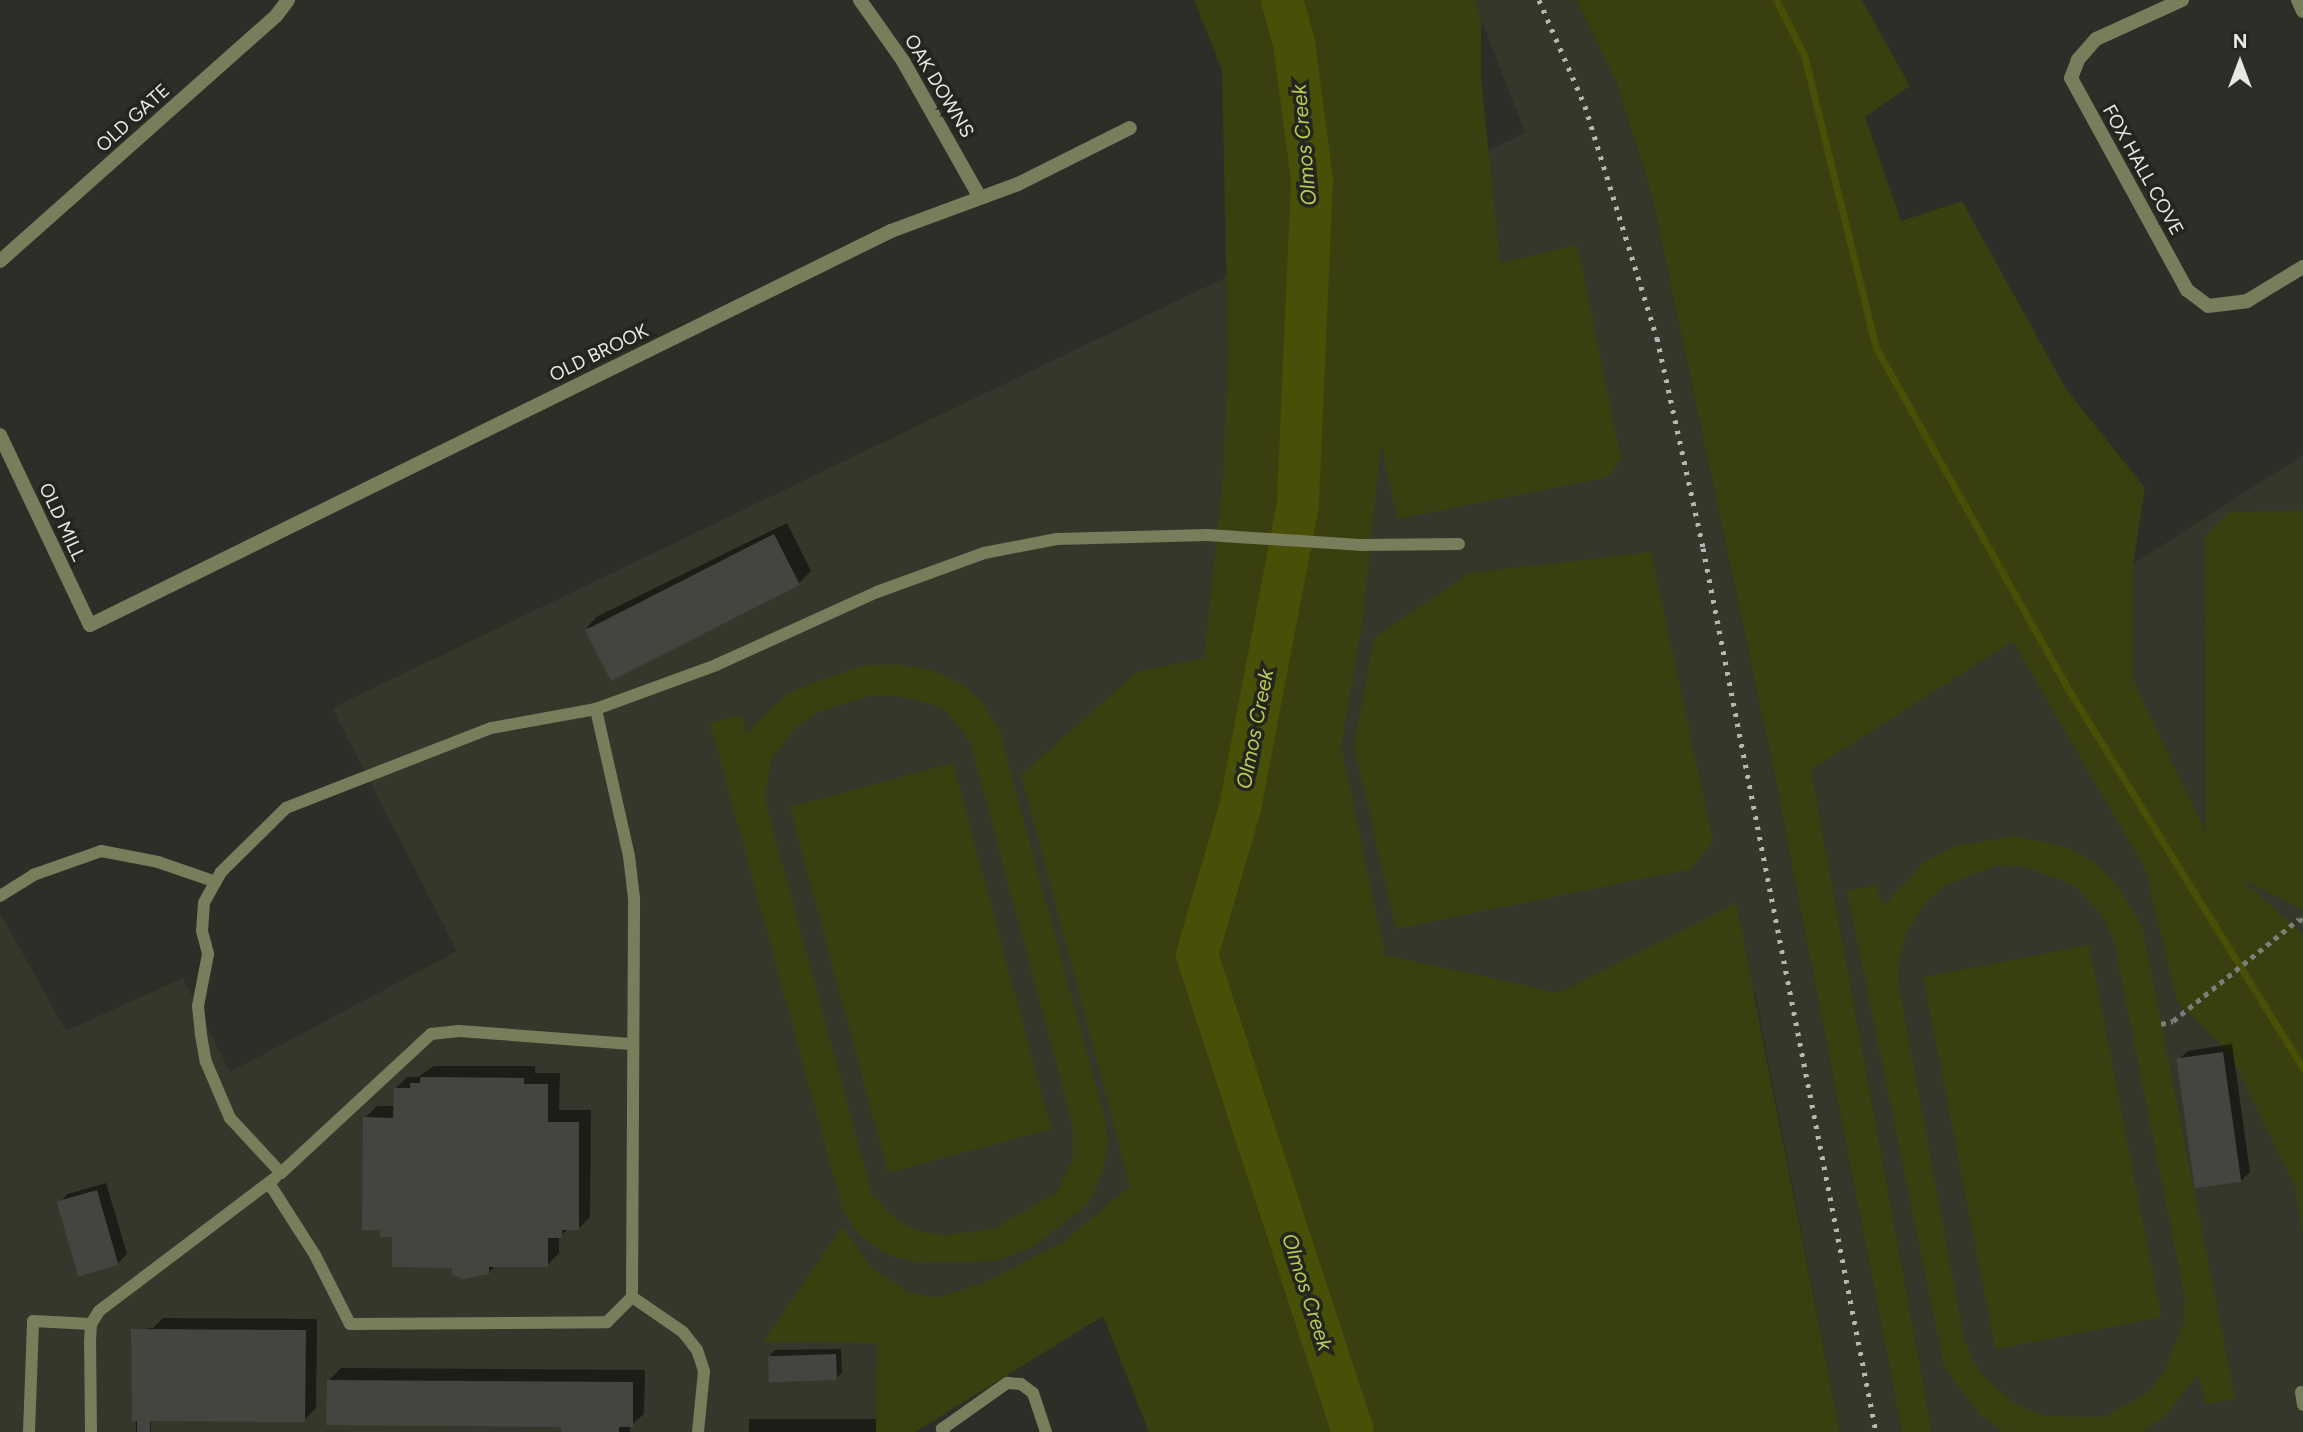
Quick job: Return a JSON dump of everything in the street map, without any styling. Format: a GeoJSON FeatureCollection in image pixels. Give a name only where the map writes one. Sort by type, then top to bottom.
{"type":"FeatureCollection","features":[{"type":"Feature","properties":{"kind":"street","name":"OLD GATE"},"geometry":{"type":"LineString","coordinates":[[0,261],[276,16],[288,0]]}},
{"type":"Feature","properties":{"kind":"street","name":"OAK DOWNS"},"geometry":{"type":"LineString","coordinates":[[860,0],[903,61],[979,196]]}},
{"type":"Feature","properties":{"kind":"street","name":"FOX HALL COVE"},"geometry":{"type":"LineString","coordinates":[[2182,0],[2096,39],[2078,60],[2071,78],[2187,290],[2208,306],[2247,301],[2303,268]]}},
{"type":"Feature","properties":{"kind":"street"},"geometry":{"type":"LineString","coordinates":[[2298,0],[2303,10]]}},
{"type":"Feature","properties":{"kind":"street","name":"OLD BROOK"},"geometry":{"type":"LineString","coordinates":[[90,625],[891,231],[979,196],[1018,184],[1130,128]]}},
{"type":"Feature","properties":{"kind":"street","name":"OLD MILL"},"geometry":{"type":"LineString","coordinates":[[0,435],[90,625]]}},
{"type":"Feature","properties":{"kind":"lane"},"geometry":{"type":"LineString","coordinates":[[281,1173],[230,1118],[206,1062],[198,1006],[208,954],[203,912],[216,882],[253,836],[286,807],[491,728],[596,709],[716,665],[877,592],[984,553],[1057,538],[1207,535],[1360,545],[1459,544]]}},
{"type":"Feature","properties":{"kind":"lane"},"geometry":{"type":"LineString","coordinates":[[269,1183],[315,1255],[350,1324],[607,1322],[632,1297],[633,887],[596,709]]}},
{"type":"Feature","properties":{"kind":"lane"},"geometry":{"type":"LineString","coordinates":[[0,896],[33,875],[101,851],[158,862],[216,882]]}},
{"type":"Feature","properties":{"kind":"lane"},"geometry":{"type":"LineString","coordinates":[[91,1432],[91,1324],[99,1311],[281,1173],[431,1034],[458,1031],[631,1044]]}},
{"type":"Feature","properties":{"kind":"lane"},"geometry":{"type":"LineString","coordinates":[[632,1297],[683,1332],[697,1350],[704,1371],[698,1432]]}},
{"type":"Feature","properties":{"kind":"lane"},"geometry":{"type":"LineString","coordinates":[[29,1432],[33,1321],[91,1324]]}},
{"type":"Feature","properties":{"kind":"lane"},"geometry":{"type":"LineString","coordinates":[[944,1432],[942,1429],[1007,1383],[1021,1384],[1033,1393],[1046,1432]]}},
{"type":"Feature","properties":{"kind":"path"},"geometry":{"type":"LineString","coordinates":[[2161,1024],[2186,1011],[2292,925],[2303,921]]}},
{"type":"Feature","properties":{"kind":"shaded area"},"geometry":{"type":"Polygon","coordinates":[[[1474,0],[1576,0],[1616,81],[1651,192],[1773,767],[1902,1432],[1840,1432],[1755,992],[1103,1316],[915,1432],[0,1432],[0,913],[66,1031],[183,978],[230,1072],[457,951],[332,708],[1525,133],[1474,0]]]}},
{"type":"Feature","properties":{"kind":"shaded area"},"geometry":{"type":"Polygon","coordinates":[[[2303,455],[2303,1432],[1932,1432],[1811,770],[2303,455]]]}},
{"type":"Feature","properties":{"kind":"green space"},"geometry":{"type":"Polygon","coordinates":[[[1194,0],[1474,0],[1481,18],[1481,77],[1500,263],[1577,245],[1621,458],[1608,477],[1397,519],[1381,444],[1362,625],[1341,746],[1385,955],[1559,993],[1736,903],[1840,1432],[1149,1432],[1103,1316],[915,1432],[876,1432],[877,1343],[763,1342],[842,1226],[872,1268],[911,1293],[937,1298],[986,1282],[1066,1240],[1130,1186],[1021,775],[1137,672],[1204,658],[1223,477],[1228,355],[1222,70],[1194,0]]]}},
{"type":"Feature","properties":{"kind":"green space"},"geometry":{"type":"Polygon","coordinates":[[[1576,0],[1862,0],[1910,86],[1865,117],[1901,221],[1962,201],[2066,389],[2145,488],[2133,564],[2133,680],[2210,841],[2206,828],[2205,536],[2229,512],[2303,511],[2303,910],[2240,878],[2303,935],[2303,1232],[2295,1186],[2229,1052],[2178,1003],[2145,869],[2013,641],[1811,770],[1932,1432],[1902,1432],[1773,767],[1651,192],[1616,81],[1576,0]]]}},
{"type":"Feature","properties":{"kind":"green space"},"geometry":{"type":"Polygon","coordinates":[[[1651,552],[1713,841],[1691,869],[1396,929],[1354,746],[1374,638],[1469,573],[1651,552]]]}},
{"type":"Feature","properties":{"kind":"green space"},"geometry":{"type":"Polygon","coordinates":[[[895,664],[930,670],[959,682],[982,702],[999,729],[1105,1120],[1108,1143],[1103,1170],[1088,1204],[1031,1248],[995,1261],[920,1263],[888,1255],[860,1236],[843,1211],[710,723],[741,715],[746,734],[789,692],[860,666],[895,664]],[[868,696],[819,712],[795,728],[771,759],[765,800],[872,1195],[897,1220],[920,1232],[946,1235],[993,1229],[1056,1193],[1073,1159],[1073,1126],[970,741],[947,712],[930,703],[898,696],[868,696]]]}},
{"type":"Feature","properties":{"kind":"green space"},"geometry":{"type":"Polygon","coordinates":[[[953,763],[1051,1129],[888,1173],[790,807],[953,763]]]}},
{"type":"Feature","properties":{"kind":"green space"},"geometry":{"type":"Polygon","coordinates":[[[2016,836],[2070,848],[2093,862],[2114,880],[2142,926],[2235,1399],[2206,1404],[2198,1374],[2164,1417],[2141,1432],[2004,1432],[1980,1415],[1944,1366],[1847,891],[1877,885],[1883,907],[1924,862],[1955,846],[2016,836]],[[1998,865],[1946,885],[1924,904],[1907,932],[1899,960],[1898,982],[1963,1334],[1973,1361],[1987,1380],[2014,1403],[2044,1416],[2104,1417],[2147,1393],[2164,1371],[2184,1323],[2185,1299],[2114,942],[2103,916],[2075,886],[2025,867],[1998,865]]]}},
{"type":"Feature","properties":{"kind":"green space"},"geometry":{"type":"Polygon","coordinates":[[[2089,945],[2161,1317],[1995,1349],[1923,977],[2089,945]]]}},
{"type":"Feature","properties":{"kind":"building"},"geometry":{"type":"Polygon","coordinates":[[[774,534],[800,585],[611,681],[585,630],[774,534]]]}},
{"type":"Feature","properties":{"kind":"building"},"geometry":{"type":"Polygon","coordinates":[[[2223,1052],[2241,1182],[2195,1188],[2176,1059],[2223,1052]]]}},
{"type":"Feature","properties":{"kind":"building"},"geometry":{"type":"Polygon","coordinates":[[[420,1077],[524,1078],[524,1084],[548,1084],[548,1122],[579,1122],[579,1230],[562,1230],[562,1238],[548,1238],[548,1267],[489,1267],[489,1274],[464,1279],[452,1275],[452,1268],[392,1267],[392,1237],[380,1237],[380,1230],[362,1230],[363,1117],[393,1118],[394,1088],[410,1088],[410,1083],[420,1083],[420,1077]]]}},
{"type":"Feature","properties":{"kind":"building"},"geometry":{"type":"Polygon","coordinates":[[[97,1190],[118,1265],[78,1277],[57,1202],[97,1190]]]}},
{"type":"Feature","properties":{"kind":"building"},"geometry":{"type":"Polygon","coordinates":[[[131,1329],[306,1330],[305,1422],[150,1421],[150,1432],[137,1432],[137,1421],[132,1422],[131,1329]]]}},
{"type":"Feature","properties":{"kind":"building"},"geometry":{"type":"Polygon","coordinates":[[[836,1354],[837,1380],[769,1382],[768,1356],[836,1354]]]}},
{"type":"Feature","properties":{"kind":"building"},"geometry":{"type":"Polygon","coordinates":[[[327,1380],[633,1382],[633,1427],[619,1427],[619,1432],[561,1432],[561,1427],[326,1425],[327,1380]]]}},
{"type":"Feature","properties":{"kind":"waterway","name":"Olmos Creek"},"geometry":{"type":"LineString","coordinates":[[1282,0],[1294,43],[1312,180],[1298,504],[1240,808],[1197,955],[1353,1432]]}},
{"type":"Feature","properties":{"kind":"waterway"},"geometry":{"type":"LineString","coordinates":[[1776,0],[1804,55],[1876,348],[2068,689],[2303,1068]]}},
{"type":"Feature","properties":{"kind":"railway"},"geometry":{"type":"LineString","coordinates":[[1539,0],[1585,106],[1657,338],[1703,548],[1876,1432]]}}]}
